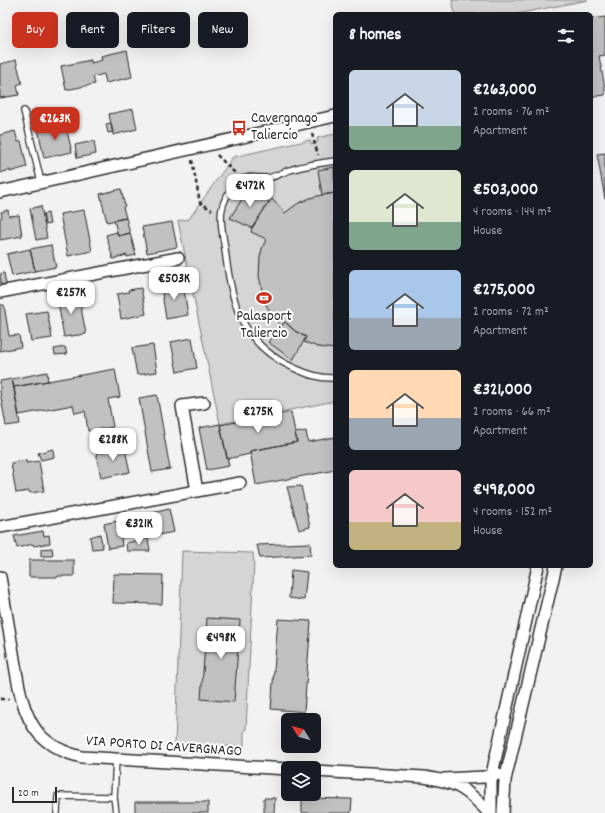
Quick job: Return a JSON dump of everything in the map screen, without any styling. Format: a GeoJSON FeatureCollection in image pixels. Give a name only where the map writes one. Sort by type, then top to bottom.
{"type":"FeatureCollection","features":[{"type":"Feature","properties":{"kind":"street"},"geometry":{"type":"LineString","coordinates":[[0,192],[333,116]]}},
{"type":"Feature","properties":{"kind":"street"},"geometry":{"type":"LineString","coordinates":[[0,292],[178,258]]}},
{"type":"Feature","properties":{"kind":"street"},"geometry":{"type":"LineString","coordinates":[[197,491],[182,406],[204,404]]}},
{"type":"Feature","properties":{"kind":"street"},"geometry":{"type":"LineString","coordinates":[[0,528],[240,482]]}},
{"type":"Feature","properties":{"kind":"street"},"geometry":{"type":"LineString","coordinates":[[490,813],[494,764],[538,568]]}},
{"type":"Feature","properties":{"kind":"street"},"geometry":{"type":"LineString","coordinates":[[503,813],[505,780],[556,568]]}},
{"type":"Feature","properties":{"kind":"street","name":"VIA PORTO DI CAVERGNAGO"},"geometry":{"type":"LineString","coordinates":[[0,577],[18,680],[26,712],[32,724],[39,733],[57,748],[68,754],[82,758],[281,769]]}},
{"type":"Feature","properties":{"kind":"street"},"geometry":{"type":"LineString","coordinates":[[321,771],[439,779],[492,776],[501,773],[510,762]]}},
{"type":"Feature","properties":{"kind":"street"},"geometry":{"type":"LineString","coordinates":[[439,779],[460,786],[490,813]]}},
{"type":"Feature","properties":{"kind":"lane"},"geometry":{"type":"LineString","coordinates":[[24,111],[41,182]]}},
{"type":"Feature","properties":{"kind":"lane"},"geometry":{"type":"LineString","coordinates":[[333,161],[291,169],[268,178],[249,177],[237,183],[229,193],[222,205],[220,216],[233,299],[238,314],[245,326],[268,353],[285,364],[315,376],[333,378]]}},
{"type":"Feature","properties":{"kind":"lane"},"geometry":{"type":"LineString","coordinates":[[116,760],[114,797],[116,813]]}},
{"type":"Feature","properties":{"kind":"lane"},"geometry":{"type":"LineString","coordinates":[[57,813],[58,796],[114,797]]}},
{"type":"Feature","properties":{"kind":"path"},"geometry":{"type":"LineString","coordinates":[[312,134],[320,163]]}},
{"type":"Feature","properties":{"kind":"path"},"geometry":{"type":"LineString","coordinates":[[216,154],[243,180]]}},
{"type":"Feature","properties":{"kind":"path"},"geometry":{"type":"LineString","coordinates":[[191,159],[200,203],[220,216]]}},
{"type":"Feature","properties":{"kind":"shaded area"},"geometry":{"type":"Polygon","coordinates":[[[452,0],[588,0],[526,12],[455,12],[452,0]]]}},
{"type":"Feature","properties":{"kind":"shaded area","name":"Palasport Taliercio"},"geometry":{"type":"Polygon","coordinates":[[[333,134],[333,401],[220,424],[178,221],[189,219],[233,157],[310,140],[311,144],[318,142],[317,138],[333,134]]]}},
{"type":"Feature","properties":{"kind":"shaded area"},"geometry":{"type":"Polygon","coordinates":[[[182,551],[253,553],[254,563],[244,747],[175,744],[182,551]]]}},
{"type":"Feature","properties":{"kind":"building"},"geometry":{"type":"Polygon","coordinates":[[[605,17],[605,55],[599,56],[605,95],[593,97],[593,19],[605,17]]]}},
{"type":"Feature","properties":{"kind":"building"},"geometry":{"type":"Polygon","coordinates":[[[127,50],[132,77],[106,83],[104,74],[93,77],[95,84],[66,90],[61,66],[91,60],[91,63],[102,60],[101,56],[127,50]]]}},
{"type":"Feature","properties":{"kind":"building"},"geometry":{"type":"Polygon","coordinates":[[[16,60],[22,83],[17,85],[19,95],[0,98],[0,64],[16,60]]]}},
{"type":"Feature","properties":{"kind":"building"},"geometry":{"type":"Polygon","coordinates":[[[133,109],[137,129],[113,135],[109,114],[133,109]]]}},
{"type":"Feature","properties":{"kind":"building"},"geometry":{"type":"Polygon","coordinates":[[[65,123],[72,152],[44,158],[38,129],[65,123]]]}},
{"type":"Feature","properties":{"kind":"building"},"geometry":{"type":"Polygon","coordinates":[[[111,123],[113,132],[108,133],[106,124],[111,123]]]}},
{"type":"Feature","properties":{"kind":"building"},"geometry":{"type":"Polygon","coordinates":[[[15,131],[18,142],[21,141],[27,167],[0,173],[0,135],[15,131]]]}},
{"type":"Feature","properties":{"kind":"building"},"geometry":{"type":"Polygon","coordinates":[[[94,141],[96,154],[77,158],[75,145],[94,141]]]}},
{"type":"Feature","properties":{"kind":"building"},"geometry":{"type":"Polygon","coordinates":[[[605,153],[605,199],[597,154],[605,153]]]}},
{"type":"Feature","properties":{"kind":"building"},"geometry":{"type":"Polygon","coordinates":[[[333,167],[333,193],[322,195],[318,170],[333,167]]]}},
{"type":"Feature","properties":{"kind":"building"},"geometry":{"type":"Polygon","coordinates":[[[251,185],[269,202],[252,228],[230,218],[251,185]]]}},
{"type":"Feature","properties":{"kind":"building"},"geometry":{"type":"Polygon","coordinates":[[[121,189],[126,218],[107,222],[100,194],[121,189]]]}},
{"type":"Feature","properties":{"kind":"building","name":"Palasport Taliercio"},"geometry":{"type":"Polygon","coordinates":[[[333,193],[333,349],[318,347],[304,342],[306,337],[295,331],[285,322],[281,326],[272,315],[265,303],[259,276],[260,257],[266,239],[251,232],[252,228],[272,199],[285,213],[297,204],[310,198],[333,193]]]}},
{"type":"Feature","properties":{"kind":"building"},"geometry":{"type":"Polygon","coordinates":[[[41,206],[47,238],[36,240],[30,209],[41,206]]]}},
{"type":"Feature","properties":{"kind":"building"},"geometry":{"type":"Polygon","coordinates":[[[8,210],[9,216],[19,215],[22,236],[0,240],[1,212],[8,210]]]}},
{"type":"Feature","properties":{"kind":"building"},"geometry":{"type":"Polygon","coordinates":[[[84,210],[92,251],[68,256],[60,214],[84,210]]]}},
{"type":"Feature","properties":{"kind":"building"},"geometry":{"type":"Polygon","coordinates":[[[48,213],[50,224],[45,225],[43,214],[48,213]]]}},
{"type":"Feature","properties":{"kind":"building"},"geometry":{"type":"Polygon","coordinates":[[[126,218],[130,233],[118,236],[114,220],[126,218]]]}},
{"type":"Feature","properties":{"kind":"building"},"geometry":{"type":"Polygon","coordinates":[[[172,222],[177,247],[147,253],[142,227],[172,222]]]}},
{"type":"Feature","properties":{"kind":"building"},"geometry":{"type":"Polygon","coordinates":[[[117,232],[118,236],[130,233],[136,255],[127,257],[127,255],[113,259],[106,235],[117,232]]]}},
{"type":"Feature","properties":{"kind":"building"},"geometry":{"type":"Polygon","coordinates":[[[51,245],[56,267],[35,271],[30,249],[51,245]]]}},
{"type":"Feature","properties":{"kind":"building"},"geometry":{"type":"Polygon","coordinates":[[[30,249],[35,271],[12,276],[7,254],[30,249]]]}},
{"type":"Feature","properties":{"kind":"building"},"geometry":{"type":"Polygon","coordinates":[[[4,273],[6,284],[1,285],[0,274],[4,273]]]}},
{"type":"Feature","properties":{"kind":"building"},"geometry":{"type":"Polygon","coordinates":[[[183,283],[188,315],[166,319],[161,286],[183,283]]]}},
{"type":"Feature","properties":{"kind":"building"},"geometry":{"type":"Polygon","coordinates":[[[141,288],[146,314],[121,319],[117,294],[129,292],[128,290],[141,288]]]}},
{"type":"Feature","properties":{"kind":"building"},"geometry":{"type":"Polygon","coordinates":[[[78,292],[86,334],[64,337],[57,296],[78,292]]]}},
{"type":"Feature","properties":{"kind":"building"},"geometry":{"type":"Polygon","coordinates":[[[0,305],[4,305],[9,336],[19,335],[21,347],[0,351],[0,305]]]}},
{"type":"Feature","properties":{"kind":"building"},"geometry":{"type":"Polygon","coordinates":[[[47,311],[52,338],[31,341],[26,314],[47,311]]]}},
{"type":"Feature","properties":{"kind":"building"},"geometry":{"type":"Polygon","coordinates":[[[285,322],[295,331],[306,337],[293,360],[268,342],[285,322]]]}},
{"type":"Feature","properties":{"kind":"building"},"geometry":{"type":"Polygon","coordinates":[[[192,338],[197,368],[177,372],[171,342],[192,338]]]}},
{"type":"Feature","properties":{"kind":"building"},"geometry":{"type":"Polygon","coordinates":[[[153,345],[157,372],[137,375],[132,348],[153,345]]]}},
{"type":"Feature","properties":{"kind":"building"},"geometry":{"type":"Polygon","coordinates":[[[65,347],[67,354],[55,355],[54,349],[65,347]]]}},
{"type":"Feature","properties":{"kind":"building"},"geometry":{"type":"Polygon","coordinates":[[[115,369],[120,397],[108,399],[113,427],[88,431],[85,411],[75,413],[73,405],[19,415],[14,387],[115,369]]]}},
{"type":"Feature","properties":{"kind":"building"},"geometry":{"type":"Polygon","coordinates":[[[47,372],[48,381],[14,387],[12,379],[47,372]]]}},
{"type":"Feature","properties":{"kind":"building"},"geometry":{"type":"Polygon","coordinates":[[[12,379],[20,424],[6,426],[0,392],[0,381],[12,379]]]}},
{"type":"Feature","properties":{"kind":"building"},"geometry":{"type":"Polygon","coordinates":[[[157,395],[170,469],[152,472],[139,398],[157,395]]]}},
{"type":"Feature","properties":{"kind":"building"},"geometry":{"type":"Polygon","coordinates":[[[291,412],[297,442],[250,451],[250,454],[227,459],[220,425],[291,412]]]}},
{"type":"Feature","properties":{"kind":"building"},"geometry":{"type":"Polygon","coordinates":[[[220,424],[229,466],[207,470],[199,428],[220,424]]]}},
{"type":"Feature","properties":{"kind":"building"},"geometry":{"type":"Polygon","coordinates":[[[306,431],[308,442],[333,437],[333,470],[256,485],[250,451],[297,442],[295,433],[306,431]]]}},
{"type":"Feature","properties":{"kind":"building"},"geometry":{"type":"Polygon","coordinates":[[[124,445],[130,472],[101,478],[96,451],[124,445]]]}},
{"type":"Feature","properties":{"kind":"building"},"geometry":{"type":"Polygon","coordinates":[[[53,449],[54,457],[41,460],[38,453],[53,449]]]}},
{"type":"Feature","properties":{"kind":"building"},"geometry":{"type":"Polygon","coordinates":[[[26,460],[26,463],[39,461],[44,491],[16,493],[11,463],[26,460]]]}},
{"type":"Feature","properties":{"kind":"building"},"geometry":{"type":"Polygon","coordinates":[[[301,486],[310,527],[299,530],[287,487],[301,486]]]}},
{"type":"Feature","properties":{"kind":"building"},"geometry":{"type":"Polygon","coordinates":[[[169,509],[174,532],[153,536],[148,514],[169,509]]]}},
{"type":"Feature","properties":{"kind":"building"},"geometry":{"type":"Polygon","coordinates":[[[117,521],[119,530],[124,529],[125,537],[121,538],[122,546],[108,548],[104,524],[117,521]]]}},
{"type":"Feature","properties":{"kind":"building"},"geometry":{"type":"Polygon","coordinates":[[[43,531],[44,536],[49,535],[50,543],[34,546],[33,544],[17,548],[14,536],[43,531]]]}},
{"type":"Feature","properties":{"kind":"building"},"geometry":{"type":"Polygon","coordinates":[[[100,534],[103,548],[92,549],[90,537],[100,534]]]}},
{"type":"Feature","properties":{"kind":"building"},"geometry":{"type":"Polygon","coordinates":[[[148,538],[150,551],[127,551],[126,543],[148,538]]]}},
{"type":"Feature","properties":{"kind":"building"},"geometry":{"type":"Polygon","coordinates":[[[310,543],[311,555],[260,558],[257,545],[310,543]]]}},
{"type":"Feature","properties":{"kind":"building"},"geometry":{"type":"Polygon","coordinates":[[[52,548],[53,554],[51,556],[41,556],[41,549],[52,548]]]}},
{"type":"Feature","properties":{"kind":"building"},"geometry":{"type":"Polygon","coordinates":[[[29,560],[74,560],[74,576],[29,577],[29,560]]]}},
{"type":"Feature","properties":{"kind":"building"},"geometry":{"type":"Polygon","coordinates":[[[291,570],[307,572],[304,600],[289,598],[291,570]]]}},
{"type":"Feature","properties":{"kind":"building"},"geometry":{"type":"Polygon","coordinates":[[[114,574],[163,575],[162,604],[113,603],[114,574]]]}},
{"type":"Feature","properties":{"kind":"building"},"geometry":{"type":"Polygon","coordinates":[[[207,618],[240,620],[234,702],[201,699],[207,618]]]}},
{"type":"Feature","properties":{"kind":"building"},"geometry":{"type":"Polygon","coordinates":[[[278,619],[311,621],[304,712],[271,709],[278,619]]]}},
{"type":"Feature","properties":{"kind":"building"},"geometry":{"type":"Polygon","coordinates":[[[264,798],[275,798],[274,813],[264,813],[264,798]]]}},
{"type":"Feature","properties":{"kind":"building"},"geometry":{"type":"Polygon","coordinates":[[[321,798],[352,799],[351,813],[302,813],[302,801],[321,801],[321,798]]]}},
{"type":"Feature","properties":{"kind":"building"},"geometry":{"type":"Polygon","coordinates":[[[135,802],[208,802],[208,813],[135,813],[135,802]]]}},
{"type":"Feature","properties":{"kind":"place","name":"Cavergnago Taliercio"},"geometry":{"type":"Point","coordinates":[239,128]}},
{"type":"Feature","properties":{"kind":"place","name":"Palasport Taliercio"},"geometry":{"type":"Point","coordinates":[264,298]}}]}
